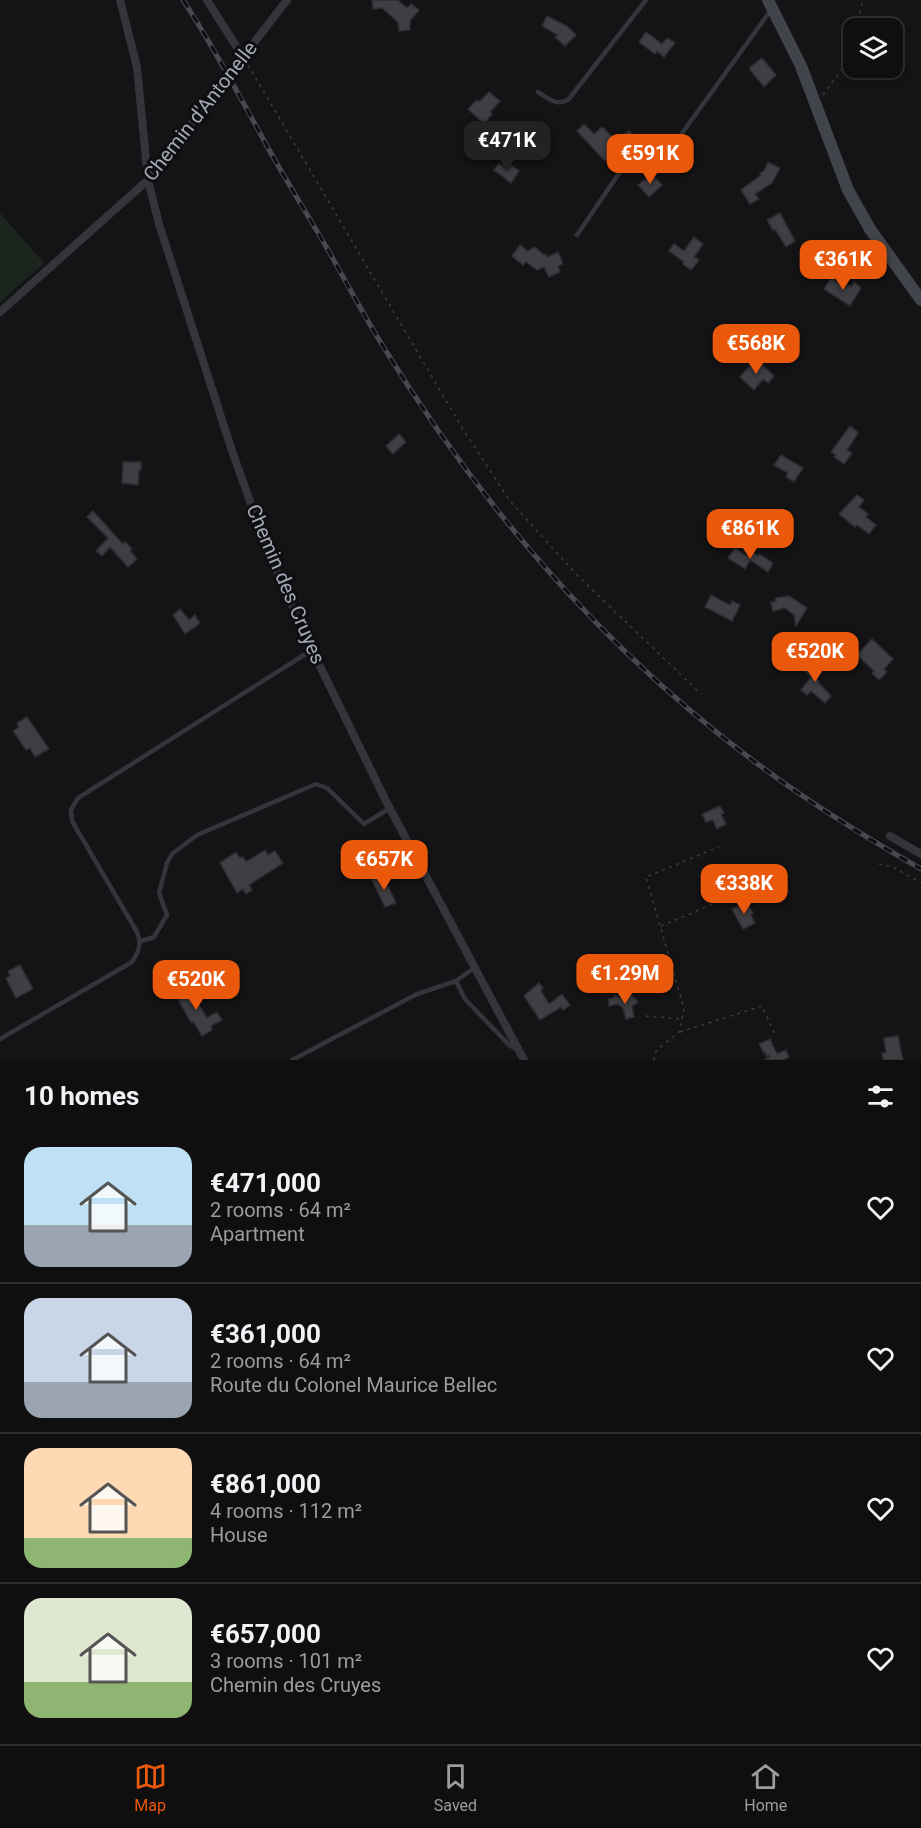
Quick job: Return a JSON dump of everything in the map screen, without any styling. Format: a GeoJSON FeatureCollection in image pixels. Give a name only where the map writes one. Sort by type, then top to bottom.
{"type":"FeatureCollection","features":[{"type":"Feature","properties":{"kind":"main road"},"geometry":{"type":"LineString","coordinates":[[770,4],[801,66],[857,209],[921,300]]}},
{"type":"Feature","properties":{"kind":"street","name":"Chemin des Cruyes"},"geometry":{"type":"LineString","coordinates":[[120,0],[137,67],[148,180],[159,224],[232,451],[268,551],[312,650],[390,808],[522,1056]]}},
{"type":"Feature","properties":{"kind":"street"},"geometry":{"type":"LineString","coordinates":[[207,0],[243,57]]}},
{"type":"Feature","properties":{"kind":"street","name":"Chemin d'Antonelle"},"geometry":{"type":"LineString","coordinates":[[0,312],[148,180],[287,0]]}},
{"type":"Feature","properties":{"kind":"street"},"geometry":{"type":"LineString","coordinates":[[890,836],[921,854]]}},
{"type":"Feature","properties":{"kind":"lane"},"geometry":{"type":"LineString","coordinates":[[538,92],[561,104],[568,100],[577,92],[646,0]]}},
{"type":"Feature","properties":{"kind":"lane"},"geometry":{"type":"LineString","coordinates":[[577,235],[639,144],[647,143],[667,154],[770,4]]}},
{"type":"Feature","properties":{"kind":"lane"},"geometry":{"type":"LineString","coordinates":[[0,1040],[132,962],[138,952],[141,940],[72,821],[71,810],[78,798],[312,650]]}},
{"type":"Feature","properties":{"kind":"lane"},"geometry":{"type":"LineString","coordinates":[[141,940],[154,937],[167,915],[159,893],[167,863],[172,854],[197,835],[316,784],[327,788],[364,824],[390,808]]}},
{"type":"Feature","properties":{"kind":"lane"},"geometry":{"type":"LineString","coordinates":[[292,1060],[417,994],[456,981],[474,968]]}},
{"type":"Feature","properties":{"kind":"lane","name":"Chemin des Cruyes"},"geometry":{"type":"LineString","coordinates":[[456,981],[465,999],[522,1056]]}},
{"type":"Feature","properties":{"kind":"path"},"geometry":{"type":"LineString","coordinates":[[858,18],[863,0]]}},
{"type":"Feature","properties":{"kind":"path"},"geometry":{"type":"LineString","coordinates":[[243,57],[464,431],[510,501],[592,591],[701,694]]}},
{"type":"Feature","properties":{"kind":"path"},"geometry":{"type":"LineString","coordinates":[[815,102],[843,66]]}},
{"type":"Feature","properties":{"kind":"path"},"geometry":{"type":"LineString","coordinates":[[679,1032],[684,1008],[646,877],[719,847]]}},
{"type":"Feature","properties":{"kind":"path"},"geometry":{"type":"LineString","coordinates":[[879,864],[893,867],[921,882]]}},
{"type":"Feature","properties":{"kind":"path"},"geometry":{"type":"LineString","coordinates":[[661,926],[742,892]]}},
{"type":"Feature","properties":{"kind":"path"},"geometry":{"type":"LineString","coordinates":[[654,1060],[656,1051],[679,1032],[762,1006],[776,1037]]}},
{"type":"Feature","properties":{"kind":"path"},"geometry":{"type":"LineString","coordinates":[[646,1016],[681,1019]]}},
{"type":"Feature","properties":{"kind":"shaded area"},"geometry":{"type":"Polygon","coordinates":[[[0,213],[44,263],[0,302],[0,213]]]}},
{"type":"Feature","properties":{"kind":"building"},"geometry":{"type":"Polygon","coordinates":[[[372,0],[398,0],[407,8],[411,4],[419,10],[410,21],[410,30],[399,31],[398,22],[382,8],[373,9],[372,0]]]}},
{"type":"Feature","properties":{"kind":"building"},"geometry":{"type":"Polygon","coordinates":[[[547,16],[567,26],[576,35],[565,46],[555,37],[558,35],[542,26],[547,16]]]}},
{"type":"Feature","properties":{"kind":"building"},"geometry":{"type":"Polygon","coordinates":[[[646,32],[662,44],[667,38],[675,43],[664,57],[657,51],[655,54],[639,42],[646,32]]]}},
{"type":"Feature","properties":{"kind":"building"},"geometry":{"type":"Polygon","coordinates":[[[762,58],[776,75],[764,87],[750,70],[750,67],[762,58]]]}},
{"type":"Feature","properties":{"kind":"building"},"geometry":{"type":"Polygon","coordinates":[[[489,92],[500,101],[490,112],[492,114],[484,124],[468,109],[489,92]]]}},
{"type":"Feature","properties":{"kind":"building"},"geometry":{"type":"Polygon","coordinates":[[[584,124],[594,134],[602,127],[616,140],[629,131],[632,134],[605,161],[577,131],[584,124]]]}},
{"type":"Feature","properties":{"kind":"building"},"geometry":{"type":"Polygon","coordinates":[[[768,162],[780,168],[772,183],[755,194],[759,199],[750,204],[741,190],[761,175],[760,173],[764,171],[768,162]]]}},
{"type":"Feature","properties":{"kind":"building"},"geometry":{"type":"Polygon","coordinates":[[[499,163],[507,170],[511,165],[519,171],[511,183],[494,170],[499,163]]]}},
{"type":"Feature","properties":{"kind":"building"},"geometry":{"type":"Polygon","coordinates":[[[652,174],[662,185],[649,197],[638,185],[652,174]]]}},
{"type":"Feature","properties":{"kind":"building"},"geometry":{"type":"Polygon","coordinates":[[[780,213],[795,241],[786,247],[767,220],[780,213]]]}},
{"type":"Feature","properties":{"kind":"building"},"geometry":{"type":"Polygon","coordinates":[[[694,237],[703,244],[694,257],[699,260],[691,270],[669,251],[674,244],[684,251],[694,237]]]}},
{"type":"Feature","properties":{"kind":"building"},"geometry":{"type":"Polygon","coordinates":[[[520,245],[528,251],[535,247],[547,257],[558,252],[563,264],[558,266],[560,272],[549,277],[544,267],[537,270],[526,262],[523,265],[512,256],[520,245]]]}},
{"type":"Feature","properties":{"kind":"building"},"geometry":{"type":"Polygon","coordinates":[[[831,278],[846,287],[847,284],[851,287],[854,282],[861,288],[850,306],[824,289],[831,278]]]}},
{"type":"Feature","properties":{"kind":"building"},"geometry":{"type":"Polygon","coordinates":[[[756,359],[774,376],[768,383],[763,379],[754,390],[740,377],[756,359]]]}},
{"type":"Feature","properties":{"kind":"building"},"geometry":{"type":"Polygon","coordinates":[[[850,426],[858,432],[847,450],[852,453],[844,464],[831,452],[850,426]]]}},
{"type":"Feature","properties":{"kind":"building"},"geometry":{"type":"Polygon","coordinates":[[[399,434],[406,442],[393,454],[386,446],[399,434]]]}},
{"type":"Feature","properties":{"kind":"building"},"geometry":{"type":"Polygon","coordinates":[[[781,455],[803,468],[794,482],[786,477],[788,473],[774,465],[781,455]]]}},
{"type":"Feature","properties":{"kind":"building"},"geometry":{"type":"Polygon","coordinates":[[[123,462],[141,462],[138,485],[122,483],[123,462]]]}},
{"type":"Feature","properties":{"kind":"building"},"geometry":{"type":"Polygon","coordinates":[[[857,495],[864,500],[859,507],[876,525],[869,534],[857,525],[855,527],[839,514],[857,495]]]}},
{"type":"Feature","properties":{"kind":"building"},"geometry":{"type":"Polygon","coordinates":[[[93,511],[123,544],[125,542],[132,549],[130,551],[137,559],[128,567],[110,547],[102,556],[96,551],[108,538],[87,517],[93,511]]]}},
{"type":"Feature","properties":{"kind":"building"},"geometry":{"type":"Polygon","coordinates":[[[735,548],[750,558],[753,553],[758,556],[759,554],[773,563],[768,572],[750,560],[745,569],[728,558],[735,548]]]}},
{"type":"Feature","properties":{"kind":"building"},"geometry":{"type":"Polygon","coordinates":[[[711,595],[730,605],[732,601],[740,605],[732,621],[705,607],[711,595]]]}},
{"type":"Feature","properties":{"kind":"building"},"geometry":{"type":"Polygon","coordinates":[[[789,596],[807,608],[796,626],[794,615],[785,608],[773,611],[771,602],[776,602],[775,598],[789,596]]]}},
{"type":"Feature","properties":{"kind":"building"},"geometry":{"type":"Polygon","coordinates":[[[180,609],[189,620],[195,615],[200,623],[185,634],[173,615],[180,609]]]}},
{"type":"Feature","properties":{"kind":"building"},"geometry":{"type":"Polygon","coordinates":[[[872,639],[893,659],[884,669],[887,672],[879,680],[872,673],[874,671],[857,655],[872,639]]]}},
{"type":"Feature","properties":{"kind":"building"},"geometry":{"type":"Polygon","coordinates":[[[809,661],[818,668],[821,673],[817,679],[818,682],[831,696],[825,703],[811,691],[807,695],[801,690],[811,677],[802,669],[809,661]]]}},
{"type":"Feature","properties":{"kind":"building"},"geometry":{"type":"Polygon","coordinates":[[[27,717],[49,749],[35,757],[30,748],[26,750],[13,731],[19,727],[17,723],[27,717]]]}},
{"type":"Feature","properties":{"kind":"building"},"geometry":{"type":"Polygon","coordinates":[[[720,806],[726,824],[717,829],[713,820],[706,822],[702,814],[720,806]]]}},
{"type":"Feature","properties":{"kind":"building"},"geometry":{"type":"Polygon","coordinates":[[[265,850],[268,855],[275,851],[283,863],[249,885],[252,890],[246,894],[243,889],[237,893],[220,863],[236,852],[246,862],[265,850]]]}},
{"type":"Feature","properties":{"kind":"building"},"geometry":{"type":"Polygon","coordinates":[[[383,876],[396,903],[385,907],[372,880],[383,876]]]}},
{"type":"Feature","properties":{"kind":"building"},"geometry":{"type":"Polygon","coordinates":[[[747,902],[755,923],[743,929],[732,909],[747,902]]]}},
{"type":"Feature","properties":{"kind":"building"},"geometry":{"type":"Polygon","coordinates":[[[20,965],[33,989],[16,998],[6,978],[10,976],[8,971],[20,965]]]}},
{"type":"Feature","properties":{"kind":"building"},"geometry":{"type":"Polygon","coordinates":[[[539,983],[549,1004],[562,994],[570,1005],[563,1010],[561,1007],[540,1020],[524,996],[539,983]]]}},
{"type":"Feature","properties":{"kind":"building"},"geometry":{"type":"Polygon","coordinates":[[[186,984],[207,1018],[217,1012],[222,1020],[211,1026],[212,1030],[202,1036],[173,991],[186,984]]]}},
{"type":"Feature","properties":{"kind":"building"},"geometry":{"type":"Polygon","coordinates":[[[630,993],[638,1002],[632,1006],[634,1017],[626,1019],[623,1008],[617,1004],[609,1006],[608,999],[613,998],[614,995],[625,1000],[630,993]]]}},
{"type":"Feature","properties":{"kind":"building"},"geometry":{"type":"Polygon","coordinates":[[[898,1036],[903,1060],[883,1060],[882,1053],[886,1053],[884,1038],[898,1036]]]}},
{"type":"Feature","properties":{"kind":"building"},"geometry":{"type":"Polygon","coordinates":[[[770,1039],[777,1054],[786,1050],[789,1057],[783,1060],[764,1060],[770,1057],[769,1055],[767,1057],[759,1044],[770,1039]]]}},
{"type":"Feature","properties":{"kind":"railway"},"geometry":{"type":"LineString","coordinates":[[183,0],[381,343],[419,403],[504,518],[598,625],[703,721],[798,793],[921,869]]}}]}
